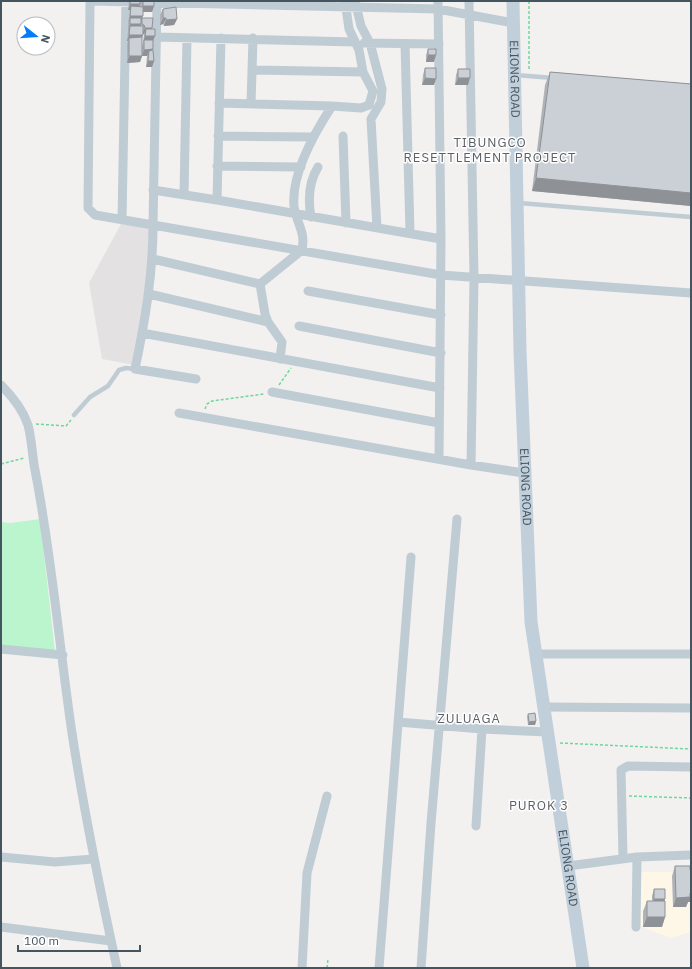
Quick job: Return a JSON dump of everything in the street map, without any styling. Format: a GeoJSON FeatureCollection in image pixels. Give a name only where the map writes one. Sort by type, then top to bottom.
{"type":"FeatureCollection","features":[{"type":"Feature","properties":{"kind":"main road","name":"ELIONG ROAD"},"geometry":{"type":"LineString","coordinates":[[512,1],[514,23],[518,281],[524,473],[531,622],[583,968]]}},
{"type":"Feature","properties":{"kind":"street"},"geometry":{"type":"LineString","coordinates":[[514,23],[470,15],[438,5],[90,1],[88,208],[95,215],[441,275],[691,293]]}},
{"type":"Feature","properties":{"kind":"street"},"geometry":{"type":"LineString","coordinates":[[122,220],[126,1]]}},
{"type":"Feature","properties":{"kind":"street"},"geometry":{"type":"LineString","coordinates":[[469,1],[474,278],[471,465]]}},
{"type":"Feature","properties":{"kind":"street"},"geometry":{"type":"LineString","coordinates":[[157,2],[153,259],[150,294],[135,369],[196,379]]}},
{"type":"Feature","properties":{"kind":"street"},"geometry":{"type":"LineString","coordinates":[[345,4],[349,29],[361,43],[382,89],[381,102],[371,119],[377,228]]}},
{"type":"Feature","properties":{"kind":"street"},"geometry":{"type":"LineString","coordinates":[[219,103],[361,108],[369,104],[373,96],[373,91],[363,72],[361,26],[355,5]]}},
{"type":"Feature","properties":{"kind":"street"},"geometry":{"type":"LineString","coordinates":[[438,5],[441,239],[439,459]]}},
{"type":"Feature","properties":{"kind":"street"},"geometry":{"type":"LineString","coordinates":[[156,37],[253,38],[361,43],[439,44]]}},
{"type":"Feature","properties":{"kind":"street"},"geometry":{"type":"LineString","coordinates":[[184,195],[187,38]]}},
{"type":"Feature","properties":{"kind":"street"},"geometry":{"type":"LineString","coordinates":[[217,200],[221,38]]}},
{"type":"Feature","properties":{"kind":"street"},"geometry":{"type":"LineString","coordinates":[[251,104],[253,38]]}},
{"type":"Feature","properties":{"kind":"street"},"geometry":{"type":"LineString","coordinates":[[405,44],[410,233]]}},
{"type":"Feature","properties":{"kind":"street"},"geometry":{"type":"LineString","coordinates":[[252,70],[363,72]]}},
{"type":"Feature","properties":{"kind":"street"},"geometry":{"type":"LineString","coordinates":[[260,284],[302,250],[303,233],[294,205],[295,192],[301,167],[312,137],[332,106]]}},
{"type":"Feature","properties":{"kind":"street"},"geometry":{"type":"LineString","coordinates":[[218,136],[312,137]]}},
{"type":"Feature","properties":{"kind":"street"},"geometry":{"type":"LineString","coordinates":[[342,136],[346,223]]}},
{"type":"Feature","properties":{"kind":"street"},"geometry":{"type":"LineString","coordinates":[[218,166],[301,167]]}},
{"type":"Feature","properties":{"kind":"street"},"geometry":{"type":"LineString","coordinates":[[311,217],[309,197],[311,182],[318,168]]}},
{"type":"Feature","properties":{"kind":"street"},"geometry":{"type":"LineString","coordinates":[[153,190],[441,239]]}},
{"type":"Feature","properties":{"kind":"street"},"geometry":{"type":"LineString","coordinates":[[153,259],[260,284]]}},
{"type":"Feature","properties":{"kind":"street"},"geometry":{"type":"LineString","coordinates":[[260,284],[265,314],[268,322],[282,342],[280,359]]}},
{"type":"Feature","properties":{"kind":"street"},"geometry":{"type":"LineString","coordinates":[[308,290],[441,315]]}},
{"type":"Feature","properties":{"kind":"street"},"geometry":{"type":"LineString","coordinates":[[150,294],[268,322]]}},
{"type":"Feature","properties":{"kind":"street"},"geometry":{"type":"LineString","coordinates":[[299,326],[441,353]]}},
{"type":"Feature","properties":{"kind":"street"},"geometry":{"type":"LineString","coordinates":[[142,333],[440,388]]}},
{"type":"Feature","properties":{"kind":"street"},"geometry":{"type":"LineString","coordinates":[[1,385],[21,410],[27,424],[46,527],[72,733],[93,859],[117,968]]}},
{"type":"Feature","properties":{"kind":"street"},"geometry":{"type":"LineString","coordinates":[[272,392],[439,423]]}},
{"type":"Feature","properties":{"kind":"street"},"geometry":{"type":"LineString","coordinates":[[179,414],[524,473]]}},
{"type":"Feature","properties":{"kind":"street"},"geometry":{"type":"LineString","coordinates":[[421,968],[457,519]]}},
{"type":"Feature","properties":{"kind":"street"},"geometry":{"type":"LineString","coordinates":[[379,968],[411,557]]}},
{"type":"Feature","properties":{"kind":"street"},"geometry":{"type":"LineString","coordinates":[[1,649],[63,655]]}},
{"type":"Feature","properties":{"kind":"street"},"geometry":{"type":"LineString","coordinates":[[535,654],[691,654]]}},
{"type":"Feature","properties":{"kind":"street"},"geometry":{"type":"LineString","coordinates":[[543,707],[691,708]]}},
{"type":"Feature","properties":{"kind":"street"},"geometry":{"type":"LineString","coordinates":[[398,722],[482,729],[548,737]]}},
{"type":"Feature","properties":{"kind":"street"},"geometry":{"type":"LineString","coordinates":[[476,826],[482,729]]}},
{"type":"Feature","properties":{"kind":"street"},"geometry":{"type":"LineString","coordinates":[[623,858],[621,773],[623,768],[628,766],[691,767]]}},
{"type":"Feature","properties":{"kind":"street"},"geometry":{"type":"LineString","coordinates":[[302,968],[308,867],[327,796]]}},
{"type":"Feature","properties":{"kind":"street"},"geometry":{"type":"LineString","coordinates":[[568,866],[623,858],[691,855]]}},
{"type":"Feature","properties":{"kind":"street"},"geometry":{"type":"LineString","coordinates":[[1,857],[55,862],[93,859]]}},
{"type":"Feature","properties":{"kind":"street"},"geometry":{"type":"LineString","coordinates":[[636,927],[637,857]]}},
{"type":"Feature","properties":{"kind":"street"},"geometry":{"type":"LineString","coordinates":[[1,927],[111,940]]}},
{"type":"Feature","properties":{"kind":"lane"},"geometry":{"type":"LineString","coordinates":[[515,75],[559,78]]}},
{"type":"Feature","properties":{"kind":"lane"},"geometry":{"type":"LineString","coordinates":[[517,203],[691,217]]}},
{"type":"Feature","properties":{"kind":"lane"},"geometry":{"type":"LineString","coordinates":[[74,415],[90,397],[108,386],[119,370],[126,368],[135,369]]}},
{"type":"Feature","properties":{"kind":"path"},"geometry":{"type":"LineString","coordinates":[[529,1],[530,76]]}},
{"type":"Feature","properties":{"kind":"path"},"geometry":{"type":"LineString","coordinates":[[203,418],[207,404],[212,401],[256,396],[272,392],[284,379],[295,362]]}},
{"type":"Feature","properties":{"kind":"path"},"geometry":{"type":"LineString","coordinates":[[27,424],[66,426],[74,415]]}},
{"type":"Feature","properties":{"kind":"path"},"geometry":{"type":"LineString","coordinates":[[1,464],[33,456]]}},
{"type":"Feature","properties":{"kind":"path"},"geometry":{"type":"LineString","coordinates":[[548,737],[691,749]]}},
{"type":"Feature","properties":{"kind":"path"},"geometry":{"type":"LineString","coordinates":[[622,796],[691,798]]}},
{"type":"Feature","properties":{"kind":"path"},"geometry":{"type":"LineString","coordinates":[[327,968],[328,959]]}},
{"type":"Feature","properties":{"kind":"shaded area"},"geometry":{"type":"Polygon","coordinates":[[[121,224],[149,228],[150,259],[134,365],[102,359],[89,283],[121,224]]]}},
{"type":"Feature","properties":{"kind":"shaded area"},"geometry":{"type":"Polygon","coordinates":[[[641,872],[691,872],[691,932],[670,938],[640,926],[641,872]]]}},
{"type":"Feature","properties":{"kind":"green space"},"geometry":{"type":"Polygon","coordinates":[[[40,519],[55,652],[1,647],[1,522],[11,523],[40,519]]]}},
{"type":"Feature","properties":{"kind":"building"},"geometry":{"type":"Polygon","coordinates":[[[130,1],[140,1],[140,4],[130,4],[130,1]]]}},
{"type":"Feature","properties":{"kind":"building"},"geometry":{"type":"Polygon","coordinates":[[[143,1],[154,1],[154,6],[143,6],[143,1]]]}},
{"type":"Feature","properties":{"kind":"building"},"geometry":{"type":"Polygon","coordinates":[[[131,6],[143,7],[143,16],[130,16],[131,6]]]}},
{"type":"Feature","properties":{"kind":"building"},"geometry":{"type":"Polygon","coordinates":[[[176,7],[177,19],[166,20],[166,18],[163,18],[163,9],[176,7]]]}},
{"type":"Feature","properties":{"kind":"building"},"geometry":{"type":"Polygon","coordinates":[[[130,18],[141,18],[141,24],[130,24],[130,18]]]}},
{"type":"Feature","properties":{"kind":"building"},"geometry":{"type":"Polygon","coordinates":[[[142,18],[153,18],[152,28],[145,28],[142,24],[142,18]]]}},
{"type":"Feature","properties":{"kind":"building"},"geometry":{"type":"Polygon","coordinates":[[[130,26],[143,26],[143,35],[129,35],[130,26]]]}},
{"type":"Feature","properties":{"kind":"building"},"geometry":{"type":"Polygon","coordinates":[[[146,29],[155,29],[155,36],[145,36],[146,29]]]}},
{"type":"Feature","properties":{"kind":"building"},"geometry":{"type":"Polygon","coordinates":[[[142,37],[142,56],[129,56],[129,38],[142,37]]]}},
{"type":"Feature","properties":{"kind":"building"},"geometry":{"type":"Polygon","coordinates":[[[144,40],[153,40],[153,49],[144,50],[144,40]]]}},
{"type":"Feature","properties":{"kind":"building"},"geometry":{"type":"Polygon","coordinates":[[[428,49],[436,49],[436,55],[428,55],[428,49]]]}},
{"type":"Feature","properties":{"kind":"building"},"geometry":{"type":"Polygon","coordinates":[[[153,50],[154,61],[148,61],[149,51],[153,50]]]}},
{"type":"Feature","properties":{"kind":"building"},"geometry":{"type":"Polygon","coordinates":[[[425,68],[436,68],[436,79],[425,78],[425,68]]]}},
{"type":"Feature","properties":{"kind":"building"},"geometry":{"type":"Polygon","coordinates":[[[458,69],[470,69],[470,78],[458,78],[458,69]]]}},
{"type":"Feature","properties":{"kind":"building"},"geometry":{"type":"Polygon","coordinates":[[[550,72],[691,84],[691,193],[536,178],[550,72]]]}},
{"type":"Feature","properties":{"kind":"building"},"geometry":{"type":"Polygon","coordinates":[[[535,713],[536,721],[529,722],[528,714],[535,713]]]}},
{"type":"Feature","properties":{"kind":"building"},"geometry":{"type":"Polygon","coordinates":[[[675,866],[690,866],[690,897],[676,898],[675,866]]]}},
{"type":"Feature","properties":{"kind":"building"},"geometry":{"type":"Polygon","coordinates":[[[654,889],[665,889],[665,899],[654,899],[654,889]]]}},
{"type":"Feature","properties":{"kind":"building"},"geometry":{"type":"Polygon","coordinates":[[[647,901],[665,901],[665,917],[647,917],[647,901]]]}},
{"type":"Feature","properties":{"kind":"district","name":"TIBUNGCO RESETTLEMENT PROJECT"},"geometry":{"type":"Point","coordinates":[490,150]}},
{"type":"Feature","properties":{"kind":"district","name":"ZULUAGA"},"geometry":{"type":"Point","coordinates":[469,718]}},
{"type":"Feature","properties":{"kind":"district","name":"PUROK 3"},"geometry":{"type":"Point","coordinates":[539,805]}}]}
